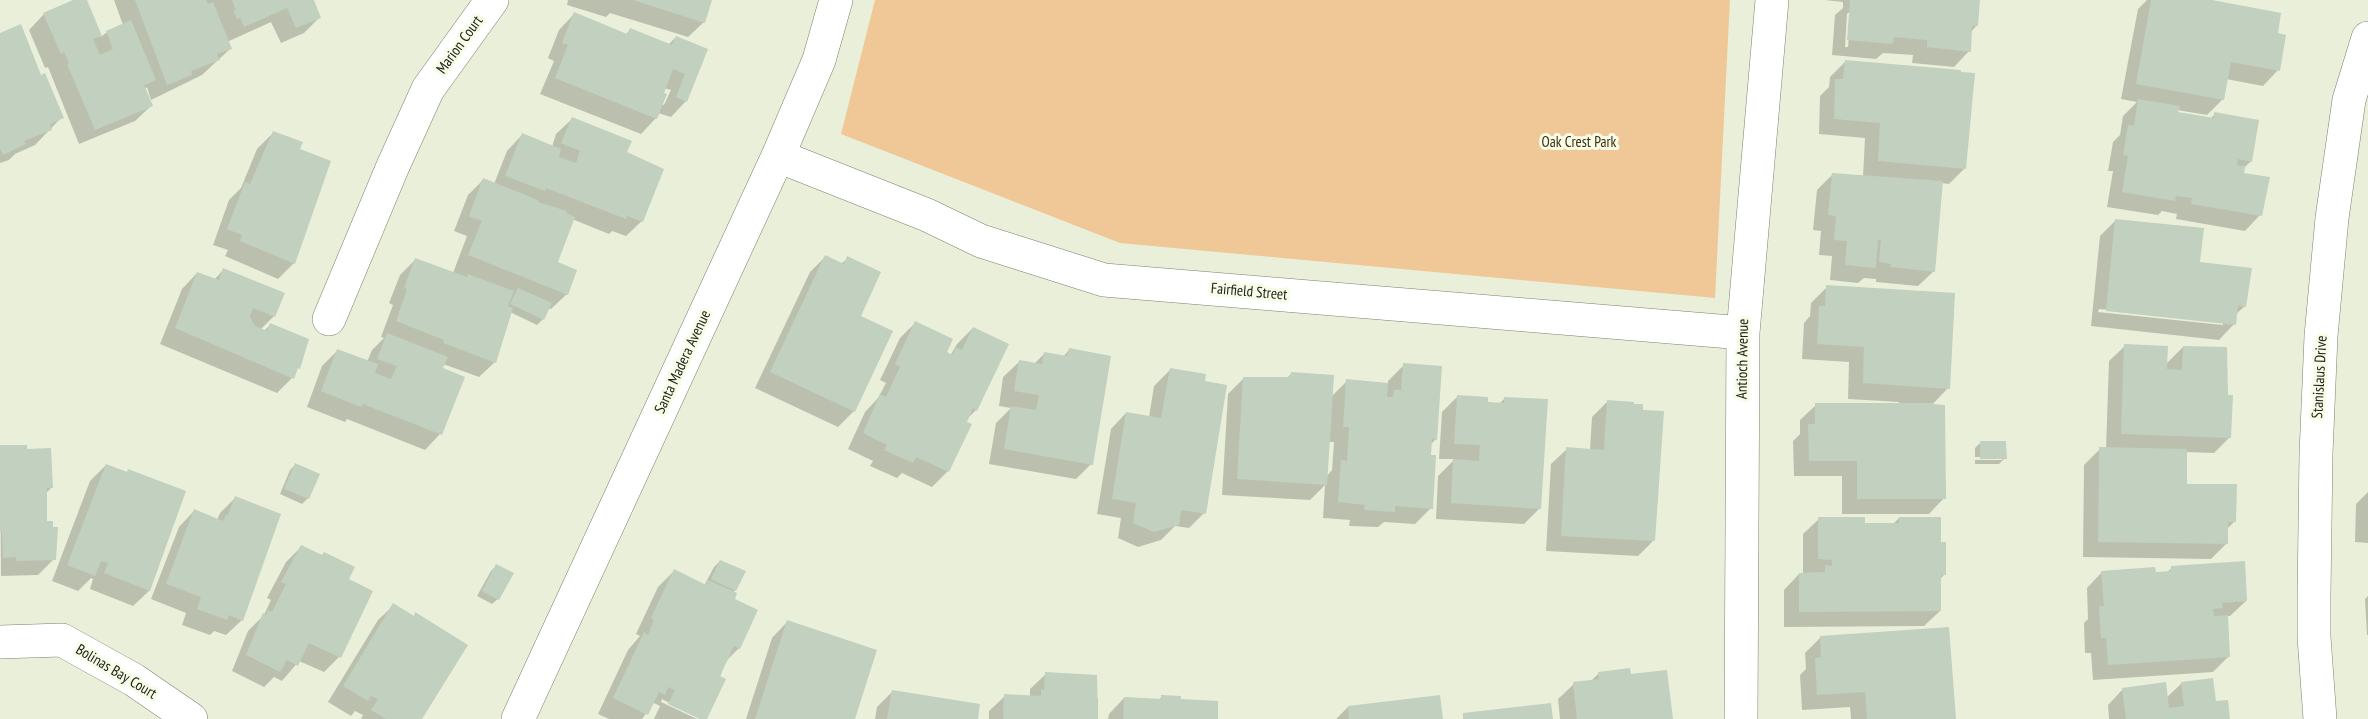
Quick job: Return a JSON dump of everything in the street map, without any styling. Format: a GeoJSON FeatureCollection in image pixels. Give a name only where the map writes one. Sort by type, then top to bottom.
{"type":"FeatureCollection","features":[{"type":"Feature","properties":{"kind":"street","name":"Marion Court"},"geometry":{"type":"LineString","coordinates":[[329,319],[428,89],[492,0]]}},
{"type":"Feature","properties":{"kind":"street","name":"Santa Madera Avenue"},"geometry":{"type":"LineString","coordinates":[[518,719],[778,156],[819,60],[836,0]]}},
{"type":"Feature","properties":{"kind":"street","name":"Antioch Avenue"},"geometry":{"type":"LineString","coordinates":[[1741,719],[1743,333],[1772,0]]}},
{"type":"Feature","properties":{"kind":"street","name":"Stanislaus Drive"},"geometry":{"type":"LineString","coordinates":[[2320,719],[2314,637],[2314,595],[2316,454],[2321,336],[2332,218],[2349,100],[2368,38]]}},
{"type":"Feature","properties":{"kind":"street","name":"Fairfield Street"},"geometry":{"type":"LineString","coordinates":[[778,156],[927,215],[981,241],[1104,280],[1743,333]]}},
{"type":"Feature","properties":{"kind":"street","name":"Bolinas Bay Court"},"geometry":{"type":"LineString","coordinates":[[0,642],[62,640],[134,680],[190,719]]}},
{"type":"Feature","properties":{"kind":"green space","name":"Oak Crest Park"},"geometry":{"type":"Polygon","coordinates":[[[875,0],[1730,0],[1715,298],[1120,243],[841,134],[875,0]]]}},
{"type":"Feature","properties":{"kind":"building"},"geometry":{"type":"Polygon","coordinates":[[[73,0],[87,0],[102,36],[93,39],[100,55],[113,49],[106,31],[131,20],[156,80],[144,85],[153,106],[95,130],[67,64],[69,63],[64,52],[61,54],[43,13],[73,0]]]}},
{"type":"Feature","properties":{"kind":"building"},"geometry":{"type":"Polygon","coordinates":[[[135,0],[206,0],[208,4],[213,2],[232,49],[217,54],[220,60],[191,71],[192,75],[167,85],[135,0]]]}},
{"type":"Feature","properties":{"kind":"building"},"geometry":{"type":"Polygon","coordinates":[[[232,0],[314,0],[321,18],[296,28],[287,8],[244,27],[240,18],[237,19],[233,11],[236,10],[232,0]]]}},
{"type":"Feature","properties":{"kind":"building"},"geometry":{"type":"Polygon","coordinates":[[[633,0],[712,0],[705,23],[633,0]]]}},
{"type":"Feature","properties":{"kind":"building"},"geometry":{"type":"Polygon","coordinates":[[[1850,0],[1980,0],[1978,26],[1972,26],[1971,52],[1927,47],[1927,40],[1894,37],[1893,44],[1847,40],[1850,0]]]}},
{"type":"Feature","properties":{"kind":"building"},"geometry":{"type":"Polygon","coordinates":[[[2151,0],[2212,0],[2281,13],[2278,33],[2286,35],[2280,71],[2231,62],[2224,100],[2136,84],[2151,0]]]}},
{"type":"Feature","properties":{"kind":"building"},"geometry":{"type":"Polygon","coordinates":[[[574,12],[627,34],[630,28],[672,45],[676,36],[708,49],[687,102],[676,97],[685,74],[673,69],[664,93],[667,94],[657,119],[555,78],[568,45],[562,43],[574,12]]]}},
{"type":"Feature","properties":{"kind":"building"},"geometry":{"type":"Polygon","coordinates":[[[21,24],[41,75],[45,73],[64,118],[50,124],[52,130],[24,141],[26,144],[3,155],[0,149],[0,33],[21,24]]]}},
{"type":"Feature","properties":{"kind":"building"},"geometry":{"type":"Polygon","coordinates":[[[1845,60],[1975,73],[1966,169],[1878,161],[1880,123],[1834,119],[1835,79],[1843,79],[1845,60]]]}},
{"type":"Feature","properties":{"kind":"building"},"geometry":{"type":"Polygon","coordinates":[[[2138,99],[2180,106],[2178,112],[2214,118],[2214,112],[2259,120],[2252,162],[2238,159],[2237,165],[2245,166],[2244,173],[2270,177],[2262,216],[2191,204],[2192,198],[2176,196],[2175,201],[2122,192],[2128,156],[2123,155],[2128,125],[2134,126],[2138,99]]]}},
{"type":"Feature","properties":{"kind":"building"},"geometry":{"type":"Polygon","coordinates":[[[572,117],[632,141],[627,152],[664,169],[643,222],[627,216],[626,219],[546,188],[545,191],[505,176],[522,133],[561,149],[559,157],[576,163],[580,151],[561,143],[572,117]]]}},
{"type":"Feature","properties":{"kind":"building"},"geometry":{"type":"Polygon","coordinates":[[[273,131],[303,142],[300,149],[331,161],[295,264],[240,241],[242,235],[227,229],[245,182],[250,184],[273,131]]]}},
{"type":"Feature","properties":{"kind":"building"},"geometry":{"type":"Polygon","coordinates":[[[1832,173],[1943,181],[1935,272],[1890,267],[1891,264],[1879,262],[1881,240],[1878,240],[1876,268],[1845,265],[1847,241],[1834,240],[1836,216],[1828,215],[1832,173]]]}},
{"type":"Feature","properties":{"kind":"building"},"geometry":{"type":"Polygon","coordinates":[[[483,178],[538,200],[538,202],[567,211],[566,213],[575,217],[558,262],[577,270],[568,295],[468,255],[482,221],[469,216],[483,178]]]}},
{"type":"Feature","properties":{"kind":"building"},"geometry":{"type":"Polygon","coordinates":[[[2115,219],[2204,228],[2200,262],[2252,268],[2246,307],[2238,306],[2236,325],[2106,311],[2115,219]]]}},
{"type":"Feature","properties":{"kind":"building"},"geometry":{"type":"Polygon","coordinates":[[[825,255],[844,264],[847,256],[881,272],[861,316],[893,331],[855,412],[770,372],[825,255]]]}},
{"type":"Feature","properties":{"kind":"building"},"geometry":{"type":"Polygon","coordinates":[[[415,258],[514,291],[508,306],[513,308],[496,363],[443,343],[444,340],[396,321],[407,289],[404,288],[415,258]]]}},
{"type":"Feature","properties":{"kind":"building"},"geometry":{"type":"Polygon","coordinates":[[[223,268],[285,293],[275,317],[253,308],[250,317],[255,326],[267,331],[270,323],[309,339],[300,369],[298,368],[294,379],[175,328],[197,272],[219,280],[223,268]]]}},
{"type":"Feature","properties":{"kind":"building"},"geometry":{"type":"Polygon","coordinates":[[[1826,285],[1955,293],[1950,389],[1863,383],[1864,347],[1817,344],[1819,306],[1825,306],[1826,285]]]}},
{"type":"Feature","properties":{"kind":"building"},"geometry":{"type":"Polygon","coordinates":[[[518,288],[552,303],[544,320],[510,304],[518,288]]]}},
{"type":"Feature","properties":{"kind":"building"},"geometry":{"type":"Polygon","coordinates":[[[915,321],[953,339],[947,352],[952,355],[956,348],[962,350],[973,327],[1009,344],[977,411],[973,408],[967,422],[972,424],[949,472],[916,457],[913,463],[884,450],[887,445],[863,433],[880,394],[886,397],[900,367],[895,364],[915,321]]]}},
{"type":"Feature","properties":{"kind":"building"},"geometry":{"type":"Polygon","coordinates":[[[387,333],[448,357],[443,368],[465,377],[442,435],[363,404],[361,407],[321,391],[337,349],[378,364],[375,373],[391,379],[397,366],[377,359],[387,333]]]}},
{"type":"Feature","properties":{"kind":"building"},"geometry":{"type":"Polygon","coordinates":[[[2124,344],[2168,346],[2167,369],[2182,370],[2183,346],[2227,347],[2228,395],[2233,395],[2231,438],[2121,434],[2124,344]]]}},
{"type":"Feature","properties":{"kind":"building"},"geometry":{"type":"Polygon","coordinates":[[[1069,348],[1111,356],[1093,465],[1004,449],[1011,406],[1036,410],[1039,395],[1014,391],[1019,360],[1042,364],[1044,352],[1067,356],[1069,348]]]}},
{"type":"Feature","properties":{"kind":"building"},"geometry":{"type":"Polygon","coordinates":[[[1403,363],[1442,366],[1437,440],[1432,439],[1431,455],[1436,455],[1433,509],[1395,506],[1395,512],[1364,510],[1365,505],[1338,502],[1341,460],[1347,461],[1349,427],[1343,427],[1346,379],[1388,383],[1387,397],[1393,397],[1394,390],[1401,390],[1403,363]]]}},
{"type":"Feature","properties":{"kind":"building"},"geometry":{"type":"Polygon","coordinates":[[[1170,368],[1206,374],[1205,381],[1227,385],[1206,514],[1181,510],[1179,525],[1154,532],[1133,523],[1136,503],[1112,499],[1126,412],[1161,418],[1170,368]]]}},
{"type":"Feature","properties":{"kind":"building"},"geometry":{"type":"Polygon","coordinates":[[[1291,372],[1334,375],[1327,485],[1237,479],[1243,377],[1290,377],[1291,372]]]}},
{"type":"Feature","properties":{"kind":"building"},"geometry":{"type":"Polygon","coordinates":[[[1457,395],[1488,397],[1488,402],[1504,403],[1504,397],[1548,399],[1541,509],[1451,503],[1453,459],[1479,461],[1480,445],[1454,444],[1457,395]]]}},
{"type":"Feature","properties":{"kind":"building"},"geometry":{"type":"Polygon","coordinates":[[[1607,400],[1634,402],[1634,404],[1643,404],[1643,410],[1664,411],[1655,541],[1561,536],[1566,447],[1604,450],[1607,400]]]}},
{"type":"Feature","properties":{"kind":"building"},"geometry":{"type":"Polygon","coordinates":[[[1815,403],[1933,403],[1945,405],[1946,499],[1857,499],[1857,461],[1809,461],[1808,424],[1815,424],[1815,403]]]}},
{"type":"Feature","properties":{"kind":"building"},"geometry":{"type":"Polygon","coordinates":[[[1980,441],[2006,441],[2007,459],[1980,459],[1980,441]]]}},
{"type":"Feature","properties":{"kind":"building"},"geometry":{"type":"Polygon","coordinates":[[[0,445],[27,445],[27,449],[51,448],[53,488],[47,488],[47,521],[53,521],[53,527],[58,527],[56,560],[16,561],[16,557],[3,558],[2,532],[0,532],[0,445]]]}},
{"type":"Feature","properties":{"kind":"building"},"geometry":{"type":"Polygon","coordinates":[[[2099,447],[2187,449],[2187,484],[2237,484],[2236,522],[2228,522],[2228,544],[2098,542],[2099,447]]]}},
{"type":"Feature","properties":{"kind":"building"},"geometry":{"type":"Polygon","coordinates":[[[295,463],[320,474],[309,499],[284,489],[295,463]]]}},
{"type":"Feature","properties":{"kind":"building"},"geometry":{"type":"Polygon","coordinates":[[[106,464],[127,472],[128,469],[186,491],[150,591],[104,573],[108,563],[101,561],[95,576],[67,565],[106,464]]]}},
{"type":"Feature","properties":{"kind":"building"},"geometry":{"type":"Polygon","coordinates":[[[235,496],[281,514],[243,621],[229,615],[227,620],[197,609],[201,597],[166,584],[194,509],[223,521],[228,515],[235,496]]]}},
{"type":"Feature","properties":{"kind":"building"},"geometry":{"type":"Polygon","coordinates":[[[1818,517],[1865,517],[1865,523],[1899,523],[1899,517],[1941,517],[1941,542],[1946,542],[1946,575],[1941,575],[1941,611],[1799,612],[1799,573],[1825,572],[1825,565],[1832,566],[1832,560],[1818,559],[1818,517]]]}},
{"type":"Feature","properties":{"kind":"building"},"geometry":{"type":"Polygon","coordinates":[[[301,545],[322,555],[324,552],[355,567],[349,579],[373,591],[341,658],[309,643],[298,666],[287,660],[280,672],[246,655],[263,613],[266,615],[268,610],[272,612],[286,584],[281,582],[301,545]]]}},
{"type":"Feature","properties":{"kind":"building"},"geometry":{"type":"Polygon","coordinates":[[[720,560],[746,571],[736,591],[711,579],[720,560]]]}},
{"type":"Feature","properties":{"kind":"building"},"geometry":{"type":"Polygon","coordinates":[[[2245,561],[2247,601],[2222,603],[2223,608],[2213,609],[2214,616],[2228,615],[2230,657],[2108,665],[2106,638],[2101,638],[2099,606],[2104,606],[2101,571],[2155,567],[2156,572],[2171,571],[2171,566],[2245,561]]]}},
{"type":"Feature","properties":{"kind":"building"},"geometry":{"type":"Polygon","coordinates":[[[496,564],[514,573],[499,600],[482,591],[496,564]]]}},
{"type":"Feature","properties":{"kind":"building"},"geometry":{"type":"Polygon","coordinates":[[[674,569],[706,585],[708,580],[737,593],[735,599],[758,610],[740,649],[734,646],[720,676],[726,679],[707,719],[700,719],[668,704],[675,690],[668,687],[665,695],[659,692],[648,715],[613,698],[644,632],[648,635],[654,620],[651,618],[674,569]]]}},
{"type":"Feature","properties":{"kind":"building"},"geometry":{"type":"Polygon","coordinates":[[[393,603],[414,616],[415,612],[468,645],[422,719],[386,719],[371,710],[378,699],[371,696],[368,701],[343,686],[393,603]]]}},
{"type":"Feature","properties":{"kind":"building"},"geometry":{"type":"Polygon","coordinates":[[[787,620],[877,650],[855,719],[755,719],[787,620]]]}},
{"type":"Feature","properties":{"kind":"building"},"geometry":{"type":"Polygon","coordinates":[[[1949,627],[1956,719],[1867,719],[1865,692],[1817,695],[1815,658],[1821,657],[1820,636],[1949,627]]]}},
{"type":"Feature","properties":{"kind":"building"},"geometry":{"type":"Polygon","coordinates":[[[1630,668],[1631,674],[1667,670],[1673,719],[1577,719],[1573,682],[1599,679],[1598,672],[1630,668]]]}},
{"type":"Feature","properties":{"kind":"building"},"geometry":{"type":"Polygon","coordinates":[[[1045,672],[1097,675],[1098,719],[1003,719],[1004,694],[1041,696],[1041,689],[1044,690],[1045,672]]]}},
{"type":"Feature","properties":{"kind":"building"},"geometry":{"type":"Polygon","coordinates":[[[2213,678],[2216,701],[2228,700],[2230,719],[2126,719],[2122,688],[2166,682],[2169,708],[2184,706],[2181,682],[2213,678]]]}},
{"type":"Feature","properties":{"kind":"building"},"geometry":{"type":"Polygon","coordinates":[[[892,690],[980,704],[978,719],[887,719],[892,690]]]}},
{"type":"Feature","properties":{"kind":"building"},"geometry":{"type":"Polygon","coordinates":[[[1161,695],[1181,696],[1181,699],[1218,701],[1218,719],[1123,719],[1124,697],[1161,699],[1161,695]]]}},
{"type":"Feature","properties":{"kind":"building"},"geometry":{"type":"Polygon","coordinates":[[[1440,695],[1443,719],[1349,719],[1348,706],[1440,695]]]}},
{"type":"Feature","properties":{"kind":"building"},"geometry":{"type":"Polygon","coordinates":[[[1551,703],[1553,719],[1463,719],[1463,713],[1551,703]]]}}]}
